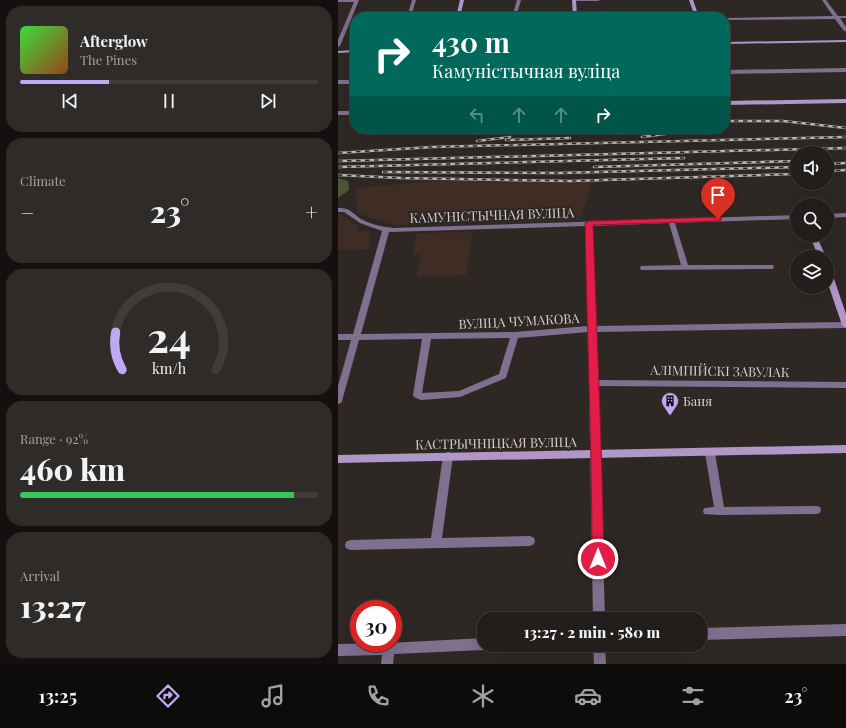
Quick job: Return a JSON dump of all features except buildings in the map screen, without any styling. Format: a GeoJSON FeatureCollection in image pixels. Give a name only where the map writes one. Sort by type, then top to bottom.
{"type":"FeatureCollection","features":[{"type":"Feature","properties":{"kind":"street"},"geometry":{"type":"LineString","coordinates":[[338,1],[357,0]]}},
{"type":"Feature","properties":{"kind":"street"},"geometry":{"type":"LineString","coordinates":[[350,12],[357,0]]}},
{"type":"Feature","properties":{"kind":"street"},"geometry":{"type":"LineString","coordinates":[[410,12],[414,0]]}},
{"type":"Feature","properties":{"kind":"street"},"geometry":{"type":"LineString","coordinates":[[459,12],[462,0]]}},
{"type":"Feature","properties":{"kind":"street"},"geometry":{"type":"LineString","coordinates":[[515,12],[519,0]]}},
{"type":"Feature","properties":{"kind":"street"},"geometry":{"type":"LineString","coordinates":[[575,12],[574,0],[598,0]]}},
{"type":"Feature","properties":{"kind":"street"},"geometry":{"type":"LineString","coordinates":[[691,0],[695,12]]}},
{"type":"Feature","properties":{"kind":"street"},"geometry":{"type":"LineString","coordinates":[[824,0],[846,30]]}},
{"type":"Feature","properties":{"kind":"street"},"geometry":{"type":"LineString","coordinates":[[338,46],[345,21],[350,12]]}},
{"type":"Feature","properties":{"kind":"street"},"geometry":{"type":"LineString","coordinates":[[730,19],[846,17]]}},
{"type":"Feature","properties":{"kind":"street"},"geometry":{"type":"LineString","coordinates":[[730,43],[846,42]]}},
{"type":"Feature","properties":{"kind":"street"},"geometry":{"type":"LineString","coordinates":[[338,52],[350,51]]}},
{"type":"Feature","properties":{"kind":"street"},"geometry":{"type":"LineString","coordinates":[[730,72],[846,70]]}},
{"type":"Feature","properties":{"kind":"street"},"geometry":{"type":"LineString","coordinates":[[338,82],[350,82]]}},
{"type":"Feature","properties":{"kind":"street"},"geometry":{"type":"LineString","coordinates":[[730,103],[846,101]]}},
{"type":"Feature","properties":{"kind":"street"},"geometry":{"type":"LineString","coordinates":[[338,113],[350,112]]}},
{"type":"Feature","properties":{"kind":"street","name":"КАМУНІСТЫЧНАЯ ВУЛІЦА"},"geometry":{"type":"LineString","coordinates":[[338,210],[346,210],[352,217],[369,226],[386,230],[790,217]]}},
{"type":"Feature","properties":{"kind":"street"},"geometry":{"type":"LineString","coordinates":[[834,216],[846,215]]}},
{"type":"Feature","properties":{"kind":"street"},"geometry":{"type":"LineString","coordinates":[[671,220],[685,268]]}},
{"type":"Feature","properties":{"kind":"street"},"geometry":{"type":"LineString","coordinates":[[589,223],[593,383],[597,455],[599,612]]}},
{"type":"Feature","properties":{"kind":"street"},"geometry":{"type":"LineString","coordinates":[[338,401],[386,230]]}},
{"type":"Feature","properties":{"kind":"street"},"geometry":{"type":"LineString","coordinates":[[644,268],[770,267]]}},
{"type":"Feature","properties":{"kind":"street"},"geometry":{"type":"LineString","coordinates":[[834,290],[846,325]]}},
{"type":"Feature","properties":{"kind":"street","name":"ВУЛІЦА ЧУМАКОВА"},"geometry":{"type":"LineString","coordinates":[[338,337],[515,335],[592,329],[846,325]]}},
{"type":"Feature","properties":{"kind":"street"},"geometry":{"type":"LineString","coordinates":[[428,336],[417,396],[421,397],[460,394],[503,376],[515,335]]}},
{"type":"Feature","properties":{"kind":"street","name":"АЛІМПІЙСКІ ЗАВУЛАК"},"geometry":{"type":"LineString","coordinates":[[593,383],[846,385]]}},
{"type":"Feature","properties":{"kind":"street","name":"КАСТРЫЧНІЦКАЯ ВУЛІЦА"},"geometry":{"type":"LineString","coordinates":[[338,459],[448,456],[710,453],[846,449]]}},
{"type":"Feature","properties":{"kind":"street"},"geometry":{"type":"LineString","coordinates":[[710,453],[720,511]]}},
{"type":"Feature","properties":{"kind":"street"},"geometry":{"type":"LineString","coordinates":[[436,542],[448,456]]}},
{"type":"Feature","properties":{"kind":"street"},"geometry":{"type":"LineString","coordinates":[[708,511],[816,510]]}},
{"type":"Feature","properties":{"kind":"street"},"geometry":{"type":"LineString","coordinates":[[350,545],[530,541]]}},
{"type":"Feature","properties":{"kind":"street"},"geometry":{"type":"LineString","coordinates":[[707,634],[846,630]]}},
{"type":"Feature","properties":{"kind":"street"},"geometry":{"type":"LineString","coordinates":[[402,648],[477,644]]}},
{"type":"Feature","properties":{"kind":"street"},"geometry":{"type":"LineString","coordinates":[[338,650],[350,650]]}},
{"type":"Feature","properties":{"kind":"street"},"geometry":{"type":"LineString","coordinates":[[387,664],[389,652]]}},
{"type":"Feature","properties":{"kind":"street"},"geometry":{"type":"LineString","coordinates":[[599,652],[600,664]]}},
{"type":"Feature","properties":{"kind":"shaded area"},"geometry":{"type":"Polygon","coordinates":[[[483,180],[592,182],[580,220],[393,225],[357,213],[356,188],[436,181],[483,180]]]}},
{"type":"Feature","properties":{"kind":"shaded area"},"geometry":{"type":"Polygon","coordinates":[[[338,213],[357,225],[357,231],[370,231],[369,249],[338,250],[338,213]]]}},
{"type":"Feature","properties":{"kind":"shaded area"},"geometry":{"type":"Polygon","coordinates":[[[473,232],[466,275],[417,276],[421,254],[413,254],[416,233],[473,232]]]}},
{"type":"Feature","properties":{"kind":"green space"},"geometry":{"type":"Polygon","coordinates":[[[338,178],[348,181],[349,190],[338,198],[338,178]]]}},
{"type":"Feature","properties":{"kind":"railway"},"geometry":{"type":"LineString","coordinates":[[730,121],[783,121],[846,128]]}},
{"type":"Feature","properties":{"kind":"railway"},"geometry":{"type":"LineString","coordinates":[[642,137],[665,134]]}},
{"type":"Feature","properties":{"kind":"railway"},"geometry":{"type":"LineString","coordinates":[[477,141],[510,137]]}},
{"type":"Feature","properties":{"kind":"railway"},"geometry":{"type":"LineString","coordinates":[[338,153],[432,147],[846,137]]}},
{"type":"Feature","properties":{"kind":"railway"},"geometry":{"type":"LineString","coordinates":[[506,140],[570,138]]}},
{"type":"Feature","properties":{"kind":"railway"},"geometry":{"type":"LineString","coordinates":[[338,161],[846,148]]}},
{"type":"Feature","properties":{"kind":"railway"},"geometry":{"type":"LineString","coordinates":[[338,167],[684,158]]}},
{"type":"Feature","properties":{"kind":"railway"},"geometry":{"type":"LineString","coordinates":[[594,167],[790,161]]}},
{"type":"Feature","properties":{"kind":"railway"},"geometry":{"type":"LineString","coordinates":[[834,164],[846,163]]}},
{"type":"Feature","properties":{"kind":"railway"},"geometry":{"type":"LineString","coordinates":[[383,172],[559,173],[790,167]]}},
{"type":"Feature","properties":{"kind":"railway"},"geometry":{"type":"LineString","coordinates":[[834,171],[846,170]]}},
{"type":"Feature","properties":{"kind":"railway"},"geometry":{"type":"LineString","coordinates":[[338,175],[401,178],[571,181],[790,174]]}},
{"type":"Feature","properties":{"kind":"place","name":"Баня"},"geometry":{"type":"Point","coordinates":[670,416]}},
{"type":"Feature","properties":{"kind":"route"},"geometry":{"type":"LineString","coordinates":[[598,559],[597,455],[593,383],[589,223],[718,219]]}}]}
